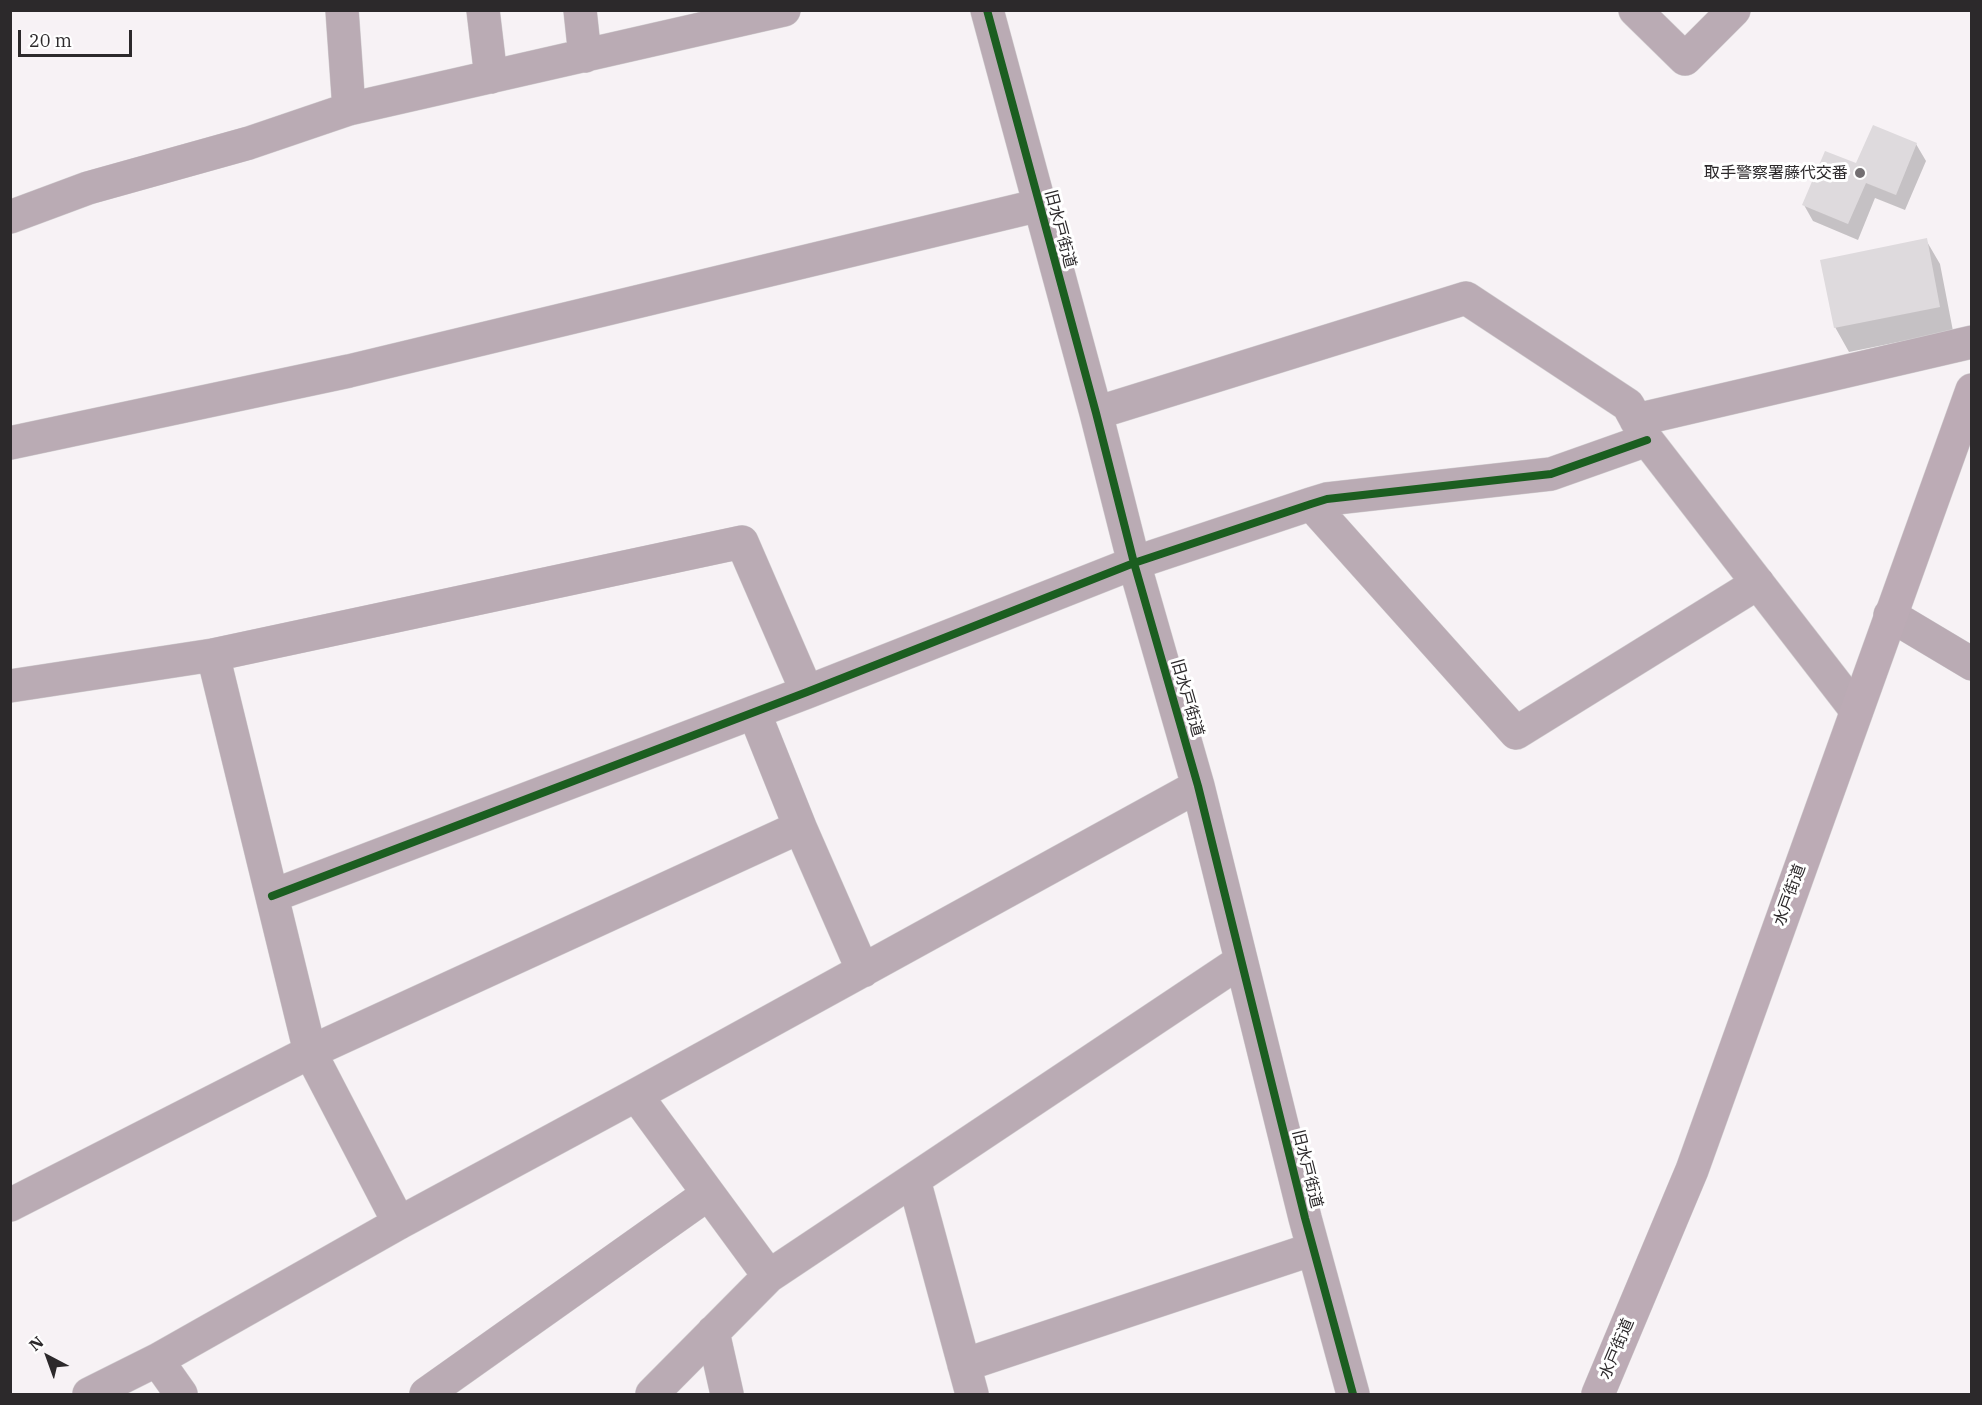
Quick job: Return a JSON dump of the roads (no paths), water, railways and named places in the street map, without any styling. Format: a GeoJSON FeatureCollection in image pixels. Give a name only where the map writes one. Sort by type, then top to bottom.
{"type":"FeatureCollection","features":[{"type":"Feature","properties":{"kind":"main road","name":"水戸街道"},"geometry":{"type":"LineString","coordinates":[[1598,1395],[1692,1170],[1971,390]]}},
{"type":"Feature","properties":{"kind":"street"},"geometry":{"type":"LineString","coordinates":[[342,10],[349,109]]}},
{"type":"Feature","properties":{"kind":"street"},"geometry":{"type":"LineString","coordinates":[[483,10],[491,77]]}},
{"type":"Feature","properties":{"kind":"street"},"geometry":{"type":"LineString","coordinates":[[580,10],[585,56]]}},
{"type":"Feature","properties":{"kind":"street"},"geometry":{"type":"LineString","coordinates":[[10,217],[88,188],[249,143],[349,109],[784,10]]}},
{"type":"Feature","properties":{"kind":"street","name":"旧水戸街道"},"geometry":{"type":"LineString","coordinates":[[987,10],[1096,413],[1134,563],[1198,786],[1313,1249],[1353,1395]]}},
{"type":"Feature","properties":{"kind":"street"},"geometry":{"type":"LineString","coordinates":[[1635,10],[1685,59],[1734,10]]}},
{"type":"Feature","properties":{"kind":"street"},"geometry":{"type":"LineString","coordinates":[[10,443],[349,371],[1040,205]]}},
{"type":"Feature","properties":{"kind":"street"},"geometry":{"type":"LineString","coordinates":[[1096,413],[1466,297],[1629,405],[1642,430],[1856,710]]}},
{"type":"Feature","properties":{"kind":"street"},"geometry":{"type":"LineString","coordinates":[[272,896],[807,692],[1134,563],[1311,504],[1327,500],[1551,474],[1642,430],[1971,342]]}},
{"type":"Feature","properties":{"kind":"street"},"geometry":{"type":"LineString","coordinates":[[1311,504],[1516,733],[1758,583]]}},
{"type":"Feature","properties":{"kind":"street"},"geometry":{"type":"LineString","coordinates":[[10,686],[213,655],[742,542],[807,692]]}},
{"type":"Feature","properties":{"kind":"street"},"geometry":{"type":"LineString","coordinates":[[1890,615],[1971,664]]}},
{"type":"Feature","properties":{"kind":"street"},"geometry":{"type":"LineString","coordinates":[[213,655],[310,1052],[399,1223]]}},
{"type":"Feature","properties":{"kind":"street"},"geometry":{"type":"LineString","coordinates":[[754,712],[800,827],[862,971]]}},
{"type":"Feature","properties":{"kind":"street"},"geometry":{"type":"LineString","coordinates":[[89,1395],[157,1360],[399,1223],[1198,786]]}},
{"type":"Feature","properties":{"kind":"street"},"geometry":{"type":"LineString","coordinates":[[10,1205],[310,1052],[800,827]]}},
{"type":"Feature","properties":{"kind":"street"},"geometry":{"type":"LineString","coordinates":[[652,1395],[769,1276],[1241,961]]}},
{"type":"Feature","properties":{"kind":"street"},"geometry":{"type":"LineString","coordinates":[[636,1095],[769,1276]]}},
{"type":"Feature","properties":{"kind":"street"},"geometry":{"type":"LineString","coordinates":[[914,1180],[968,1380],[1313,1249]]}},
{"type":"Feature","properties":{"kind":"street"},"geometry":{"type":"LineString","coordinates":[[426,1395],[708,1194]]}},
{"type":"Feature","properties":{"kind":"street"},"geometry":{"type":"LineString","coordinates":[[713,1332],[727,1395]]}},
{"type":"Feature","properties":{"kind":"street"},"geometry":{"type":"LineString","coordinates":[[157,1360],[181,1395]]}},
{"type":"Feature","properties":{"kind":"place","name":"取手警察署藤代交番"},"geometry":{"type":"Point","coordinates":[1860,173]}}]}
